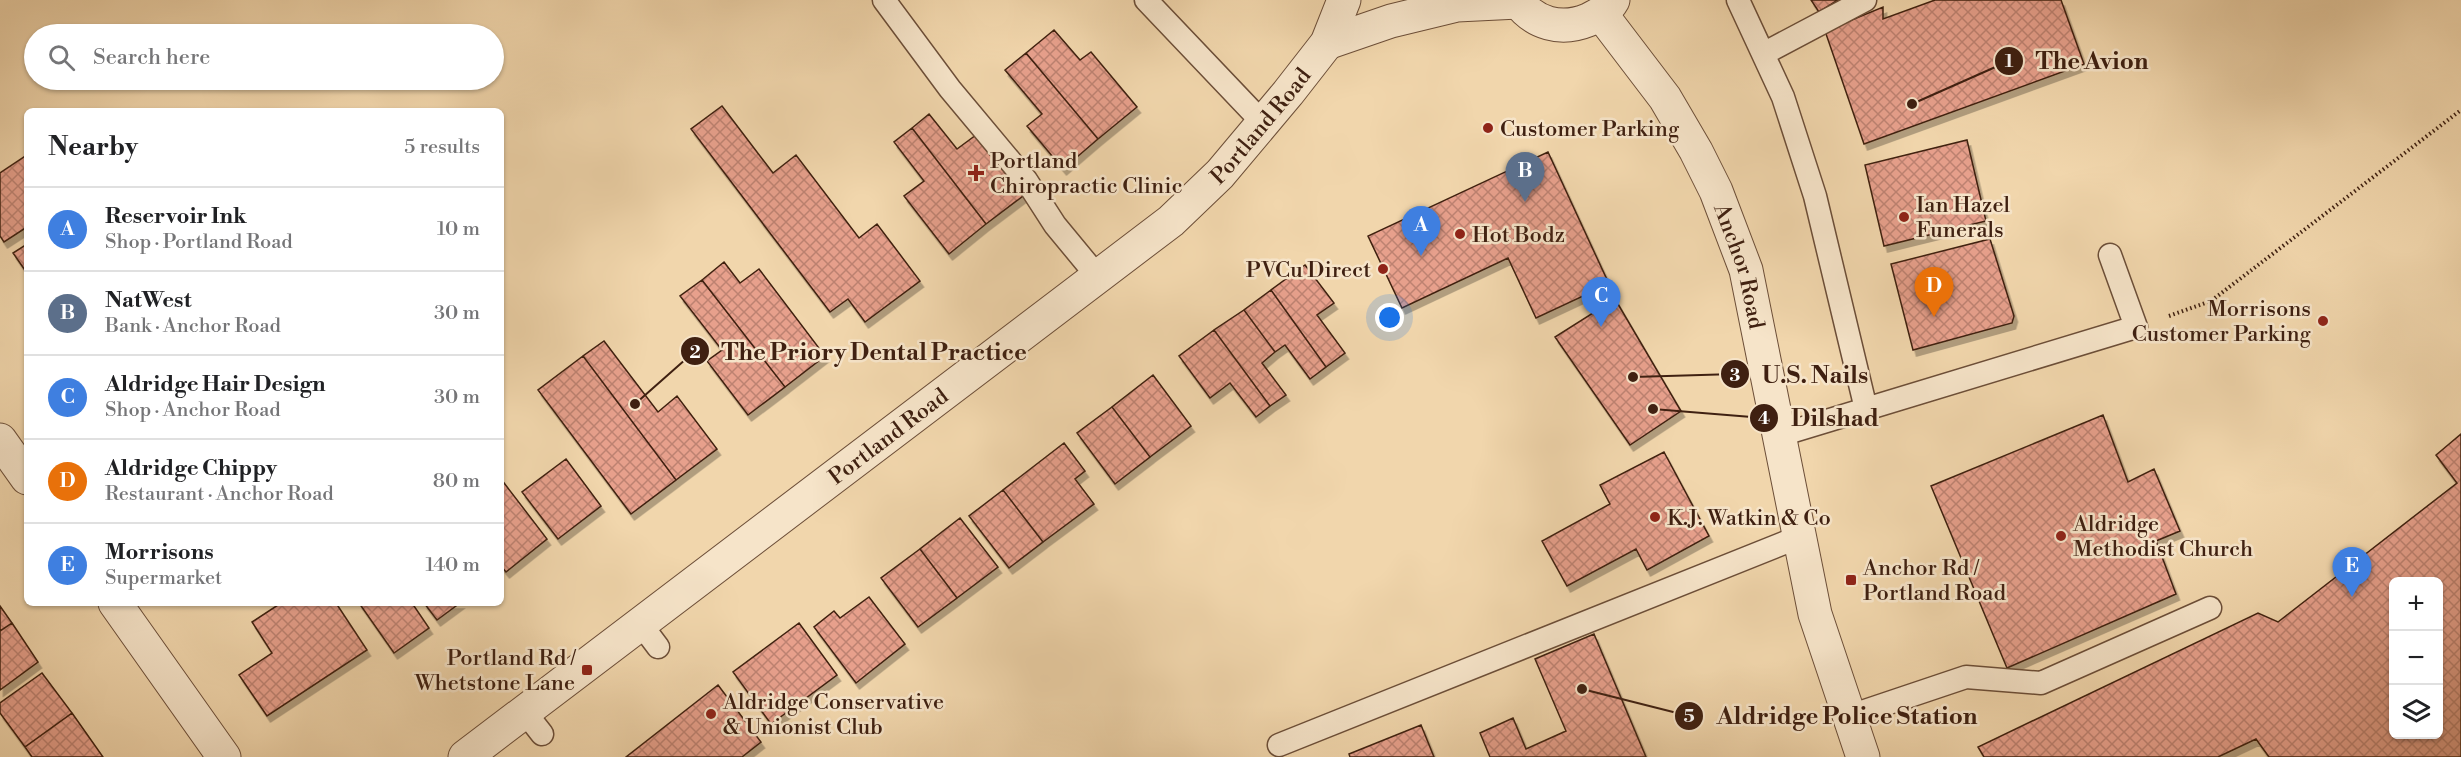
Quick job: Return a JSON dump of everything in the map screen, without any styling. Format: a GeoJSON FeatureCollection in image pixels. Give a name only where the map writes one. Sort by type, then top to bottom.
{"type":"FeatureCollection","features":[{"type":"Feature","properties":{"kind":"street","name":"Portland Road"},"geometry":{"type":"LineString","coordinates":[[465,757],[533,722],[649,635],[1171,221],[1220,174],[1327,44],[1344,0]]}},
{"type":"Feature","properties":{"kind":"street"},"geometry":{"type":"LineString","coordinates":[[1327,44],[1391,21],[1457,5],[1517,1],[1532,16],[1555,26],[1574,26],[1607,7]]}},
{"type":"Feature","properties":{"kind":"street","name":"Anchor Road"},"geometry":{"type":"LineString","coordinates":[[1607,7],[1696,151],[1716,191],[1746,270],[1777,436],[1815,614],[1863,757]]}},
{"type":"Feature","properties":{"kind":"street"},"geometry":{"type":"LineString","coordinates":[[0,440],[24,474]]}},
{"type":"Feature","properties":{"kind":"street"},"geometry":{"type":"LineString","coordinates":[[117,606],[224,757]]}},
{"type":"Feature","properties":{"kind":"lane"},"geometry":{"type":"LineString","coordinates":[[884,0],[950,89],[1026,180],[1055,225],[1098,277]]}},
{"type":"Feature","properties":{"kind":"lane"},"geometry":{"type":"LineString","coordinates":[[1146,0],[1263,123]]}},
{"type":"Feature","properties":{"kind":"lane"},"geometry":{"type":"LineString","coordinates":[[1738,0],[1783,97],[1815,196],[1866,409]]}},
{"type":"Feature","properties":{"kind":"lane"},"geometry":{"type":"LineString","coordinates":[[1763,54],[1865,0]]}},
{"type":"Feature","properties":{"kind":"lane"},"geometry":{"type":"LineString","coordinates":[[1777,436],[2136,327],[2110,255]]}},
{"type":"Feature","properties":{"kind":"lane"},"geometry":{"type":"LineString","coordinates":[[1279,746],[1799,537]]}},
{"type":"Feature","properties":{"kind":"lane"},"geometry":{"type":"LineString","coordinates":[[1850,716],[1966,677],[2042,683],[2210,608]]}},
{"type":"Feature","properties":{"kind":"path"},"geometry":{"type":"LineString","coordinates":[[2136,327],[2211,302],[2461,110]]}},
{"type":"Feature","properties":{"kind":"building"},"geometry":{"type":"Polygon","coordinates":[[[1811,0],[1838,0],[1819,12],[1811,0]]]}},
{"type":"Feature","properties":{"kind":"building"},"geometry":{"type":"Polygon","coordinates":[[[1935,0],[2061,0],[2084,64],[1864,144],[1825,31],[1883,7],[1883,19],[1935,0]]]}},
{"type":"Feature","properties":{"kind":"building"},"geometry":{"type":"Polygon","coordinates":[[[1054,30],[1080,60],[1091,52],[1137,107],[1098,139],[1026,53],[1054,30]]]}},
{"type":"Feature","properties":{"kind":"building"},"geometry":{"type":"Polygon","coordinates":[[[1026,53],[1098,139],[1063,169],[1027,126],[1042,114],[1005,70],[1026,53]]]}},
{"type":"Feature","properties":{"kind":"building"},"geometry":{"type":"Polygon","coordinates":[[[722,106],[773,173],[796,155],[859,238],[877,224],[920,281],[865,322],[848,299],[830,312],[691,129],[722,106]]]}},
{"type":"Feature","properties":{"kind":"building","name":"Portland Chiropractic Clinic"},"geometry":{"type":"Polygon","coordinates":[[[929,114],[957,149],[976,135],[1023,196],[986,224],[912,128],[929,114]]]}},
{"type":"Feature","properties":{"kind":"building"},"geometry":{"type":"Polygon","coordinates":[[[912,128],[986,224],[949,254],[904,196],[924,181],[894,142],[912,128]]]}},
{"type":"Feature","properties":{"kind":"building"},"geometry":{"type":"Polygon","coordinates":[[[1967,140],[1986,221],[1884,246],[1865,165],[1967,140]]]}},
{"type":"Feature","properties":{"kind":"building"},"geometry":{"type":"Polygon","coordinates":[[[1548,152],[1609,284],[1536,318],[1508,258],[1402,308],[1368,236],[1548,152]]]}},
{"type":"Feature","properties":{"kind":"building"},"geometry":{"type":"Polygon","coordinates":[[[24,157],[24,229],[4,242],[0,236],[0,173],[24,157]]]}},
{"type":"Feature","properties":{"kind":"building"},"geometry":{"type":"Polygon","coordinates":[[[1990,239],[2014,316],[2012,323],[1913,350],[1891,264],[1990,239]]]}},
{"type":"Feature","properties":{"kind":"building"},"geometry":{"type":"Polygon","coordinates":[[[24,246],[24,269],[13,253],[24,246]]]}},
{"type":"Feature","properties":{"kind":"building"},"geometry":{"type":"Polygon","coordinates":[[[724,262],[740,283],[759,269],[825,356],[785,387],[702,280],[724,262]]]}},
{"type":"Feature","properties":{"kind":"building"},"geometry":{"type":"Polygon","coordinates":[[[1305,265],[1334,303],[1317,315],[1345,353],[1326,367],[1271,290],[1305,265]]]}},
{"type":"Feature","properties":{"kind":"building"},"geometry":{"type":"Polygon","coordinates":[[[702,280],[785,387],[748,415],[707,361],[722,350],[680,296],[702,280]]]}},
{"type":"Feature","properties":{"kind":"building"},"geometry":{"type":"Polygon","coordinates":[[[1271,290],[1326,367],[1310,379],[1285,345],[1275,352],[1244,310],[1271,290]]]}},
{"type":"Feature","properties":{"kind":"building"},"geometry":{"type":"Polygon","coordinates":[[[1615,299],[1681,411],[1630,445],[1555,337],[1615,299]]]}},
{"type":"Feature","properties":{"kind":"building"},"geometry":{"type":"Polygon","coordinates":[[[1244,310],[1275,352],[1262,363],[1286,395],[1270,406],[1214,330],[1244,310]]]}},
{"type":"Feature","properties":{"kind":"building"},"geometry":{"type":"Polygon","coordinates":[[[1214,330],[1270,406],[1256,417],[1230,383],[1210,398],[1179,356],[1214,330]]]}},
{"type":"Feature","properties":{"kind":"building"},"geometry":{"type":"Polygon","coordinates":[[[604,341],[658,412],[677,396],[717,449],[676,480],[583,356],[604,341]]]}},
{"type":"Feature","properties":{"kind":"building"},"geometry":{"type":"Polygon","coordinates":[[[583,356],[676,480],[631,514],[538,390],[583,356]]]}},
{"type":"Feature","properties":{"kind":"building"},"geometry":{"type":"Polygon","coordinates":[[[1153,375],[1191,426],[1150,457],[1112,407],[1153,375]]]}},
{"type":"Feature","properties":{"kind":"building"},"geometry":{"type":"Polygon","coordinates":[[[1112,407],[1150,457],[1115,484],[1077,433],[1112,407]]]}},
{"type":"Feature","properties":{"kind":"building","name":"Aldridge Methodist Church"},"geometry":{"type":"Polygon","coordinates":[[[2103,415],[2128,482],[2154,469],[2180,531],[2156,541],[2176,594],[2007,668],[1931,486],[2103,415]]]}},
{"type":"Feature","properties":{"kind":"building"},"geometry":{"type":"Polygon","coordinates":[[[2461,434],[2461,757],[2269,757],[2256,739],[2218,757],[1984,757],[1978,747],[2258,613],[2278,622],[2457,483],[2436,455],[2461,434]]]}},
{"type":"Feature","properties":{"kind":"building"},"geometry":{"type":"Polygon","coordinates":[[[1064,443],[1085,471],[1075,479],[1094,504],[1043,542],[1003,490],[1064,443]]]}},
{"type":"Feature","properties":{"kind":"building"},"geometry":{"type":"Polygon","coordinates":[[[1664,452],[1709,536],[1647,570],[1636,549],[1567,586],[1542,541],[1610,504],[1600,485],[1664,452]]]}},
{"type":"Feature","properties":{"kind":"building"},"geometry":{"type":"Polygon","coordinates":[[[566,459],[601,506],[558,539],[522,492],[566,459]]]}},
{"type":"Feature","properties":{"kind":"building"},"geometry":{"type":"Polygon","coordinates":[[[504,483],[547,539],[506,572],[504,570],[504,483]]]}},
{"type":"Feature","properties":{"kind":"building"},"geometry":{"type":"Polygon","coordinates":[[[1003,490],[1043,542],[1009,568],[969,516],[1003,490]]]}},
{"type":"Feature","properties":{"kind":"building"},"geometry":{"type":"Polygon","coordinates":[[[960,518],[998,567],[957,598],[920,549],[960,518]]]}},
{"type":"Feature","properties":{"kind":"building"},"geometry":{"type":"Polygon","coordinates":[[[920,549],[957,598],[918,627],[881,578],[920,549]]]}},
{"type":"Feature","properties":{"kind":"building"},"geometry":{"type":"Polygon","coordinates":[[[869,597],[905,644],[856,683],[814,627],[834,611],[840,618],[869,597]]]}},
{"type":"Feature","properties":{"kind":"building"},"geometry":{"type":"Polygon","coordinates":[[[0,606],[12,623],[0,631],[0,606]]]}},
{"type":"Feature","properties":{"kind":"building"},"geometry":{"type":"Polygon","coordinates":[[[276,606],[338,606],[367,650],[267,716],[239,675],[272,653],[252,622],[276,606]]]}},
{"type":"Feature","properties":{"kind":"building"},"geometry":{"type":"Polygon","coordinates":[[[361,606],[414,606],[429,628],[394,653],[361,606]]]}},
{"type":"Feature","properties":{"kind":"building"},"geometry":{"type":"Polygon","coordinates":[[[426,606],[456,606],[437,620],[426,606]]]}},
{"type":"Feature","properties":{"kind":"building"},"geometry":{"type":"Polygon","coordinates":[[[12,623],[38,662],[0,690],[0,631],[12,623]]]}},
{"type":"Feature","properties":{"kind":"building"},"geometry":{"type":"Polygon","coordinates":[[[799,623],[837,675],[771,724],[733,672],[799,623]]]}},
{"type":"Feature","properties":{"kind":"building"},"geometry":{"type":"Polygon","coordinates":[[[1594,634],[1646,757],[1490,757],[1480,733],[1513,718],[1526,749],[1566,731],[1535,659],[1594,634]]]}},
{"type":"Feature","properties":{"kind":"building"},"geometry":{"type":"Polygon","coordinates":[[[42,673],[72,713],[25,747],[0,713],[0,703],[42,673]]]}},
{"type":"Feature","properties":{"kind":"building","name":"Aldridge Conservative & Unionist Club"},"geometry":{"type":"Polygon","coordinates":[[[718,685],[761,742],[742,757],[626,757],[718,685]]]}},
{"type":"Feature","properties":{"kind":"building"},"geometry":{"type":"Polygon","coordinates":[[[72,713],[103,757],[32,757],[25,747],[72,713]]]}},
{"type":"Feature","properties":{"kind":"building"},"geometry":{"type":"Polygon","coordinates":[[[1421,725],[1434,757],[1350,757],[1349,754],[1421,725]]]}},
{"type":"Feature","properties":{"kind":"place","name":"The Avion"},"geometry":{"type":"Point","coordinates":[1912,104]}},
{"type":"Feature","properties":{"kind":"place","name":"Customer Parking"},"geometry":{"type":"Point","coordinates":[1488,128]}},
{"type":"Feature","properties":{"kind":"place","name":"Portland Chiropractic Clinic"},"geometry":{"type":"Point","coordinates":[976,173]}},
{"type":"Feature","properties":{"kind":"place","name":"NatWest"},"geometry":{"type":"Point","coordinates":[1525,202]}},
{"type":"Feature","properties":{"kind":"place","name":"Ian Hazel Funerals"},"geometry":{"type":"Point","coordinates":[1904,217]}},
{"type":"Feature","properties":{"kind":"place","name":"Hot Bodz"},"geometry":{"type":"Point","coordinates":[1460,234]}},
{"type":"Feature","properties":{"kind":"place","name":"Reservoir Ink"},"geometry":{"type":"Point","coordinates":[1421,256]}},
{"type":"Feature","properties":{"kind":"place","name":"PVCu Direct"},"geometry":{"type":"Point","coordinates":[1383,269]}},
{"type":"Feature","properties":{"kind":"place","name":"Aldridge Chippy"},"geometry":{"type":"Point","coordinates":[1934,317]}},
{"type":"Feature","properties":{"kind":"place","name":"Morrisons Customer Parking"},"geometry":{"type":"Point","coordinates":[2323,321]}},
{"type":"Feature","properties":{"kind":"place","name":"Aldridge Hair Design"},"geometry":{"type":"Point","coordinates":[1601,327]}},
{"type":"Feature","properties":{"kind":"place","name":"U.S. Nails"},"geometry":{"type":"Point","coordinates":[1633,377]}},
{"type":"Feature","properties":{"kind":"place","name":"The Priory Dental Practice"},"geometry":{"type":"Point","coordinates":[635,404]}},
{"type":"Feature","properties":{"kind":"place","name":"Dilshad"},"geometry":{"type":"Point","coordinates":[1653,409]}},
{"type":"Feature","properties":{"kind":"place","name":"K.J. Watkin & Co"},"geometry":{"type":"Point","coordinates":[1655,517]}},
{"type":"Feature","properties":{"kind":"place","name":"Aldridge Methodist Church"},"geometry":{"type":"Point","coordinates":[2061,536]}},
{"type":"Feature","properties":{"kind":"place","name":"Anchor Rd / Portland Road"},"geometry":{"type":"Point","coordinates":[1851,580]}},
{"type":"Feature","properties":{"kind":"place","name":"Morrisons"},"geometry":{"type":"Point","coordinates":[2352,597]}},
{"type":"Feature","properties":{"kind":"place","name":"Portland Rd / Whetstone Lane"},"geometry":{"type":"Point","coordinates":[587,670]}},
{"type":"Feature","properties":{"kind":"place","name":"Aldridge Police Station"},"geometry":{"type":"Point","coordinates":[1582,689]}},
{"type":"Feature","properties":{"kind":"place","name":"Aldridge Conservative & Unionist Club"},"geometry":{"type":"Point","coordinates":[711,714]}}]}
